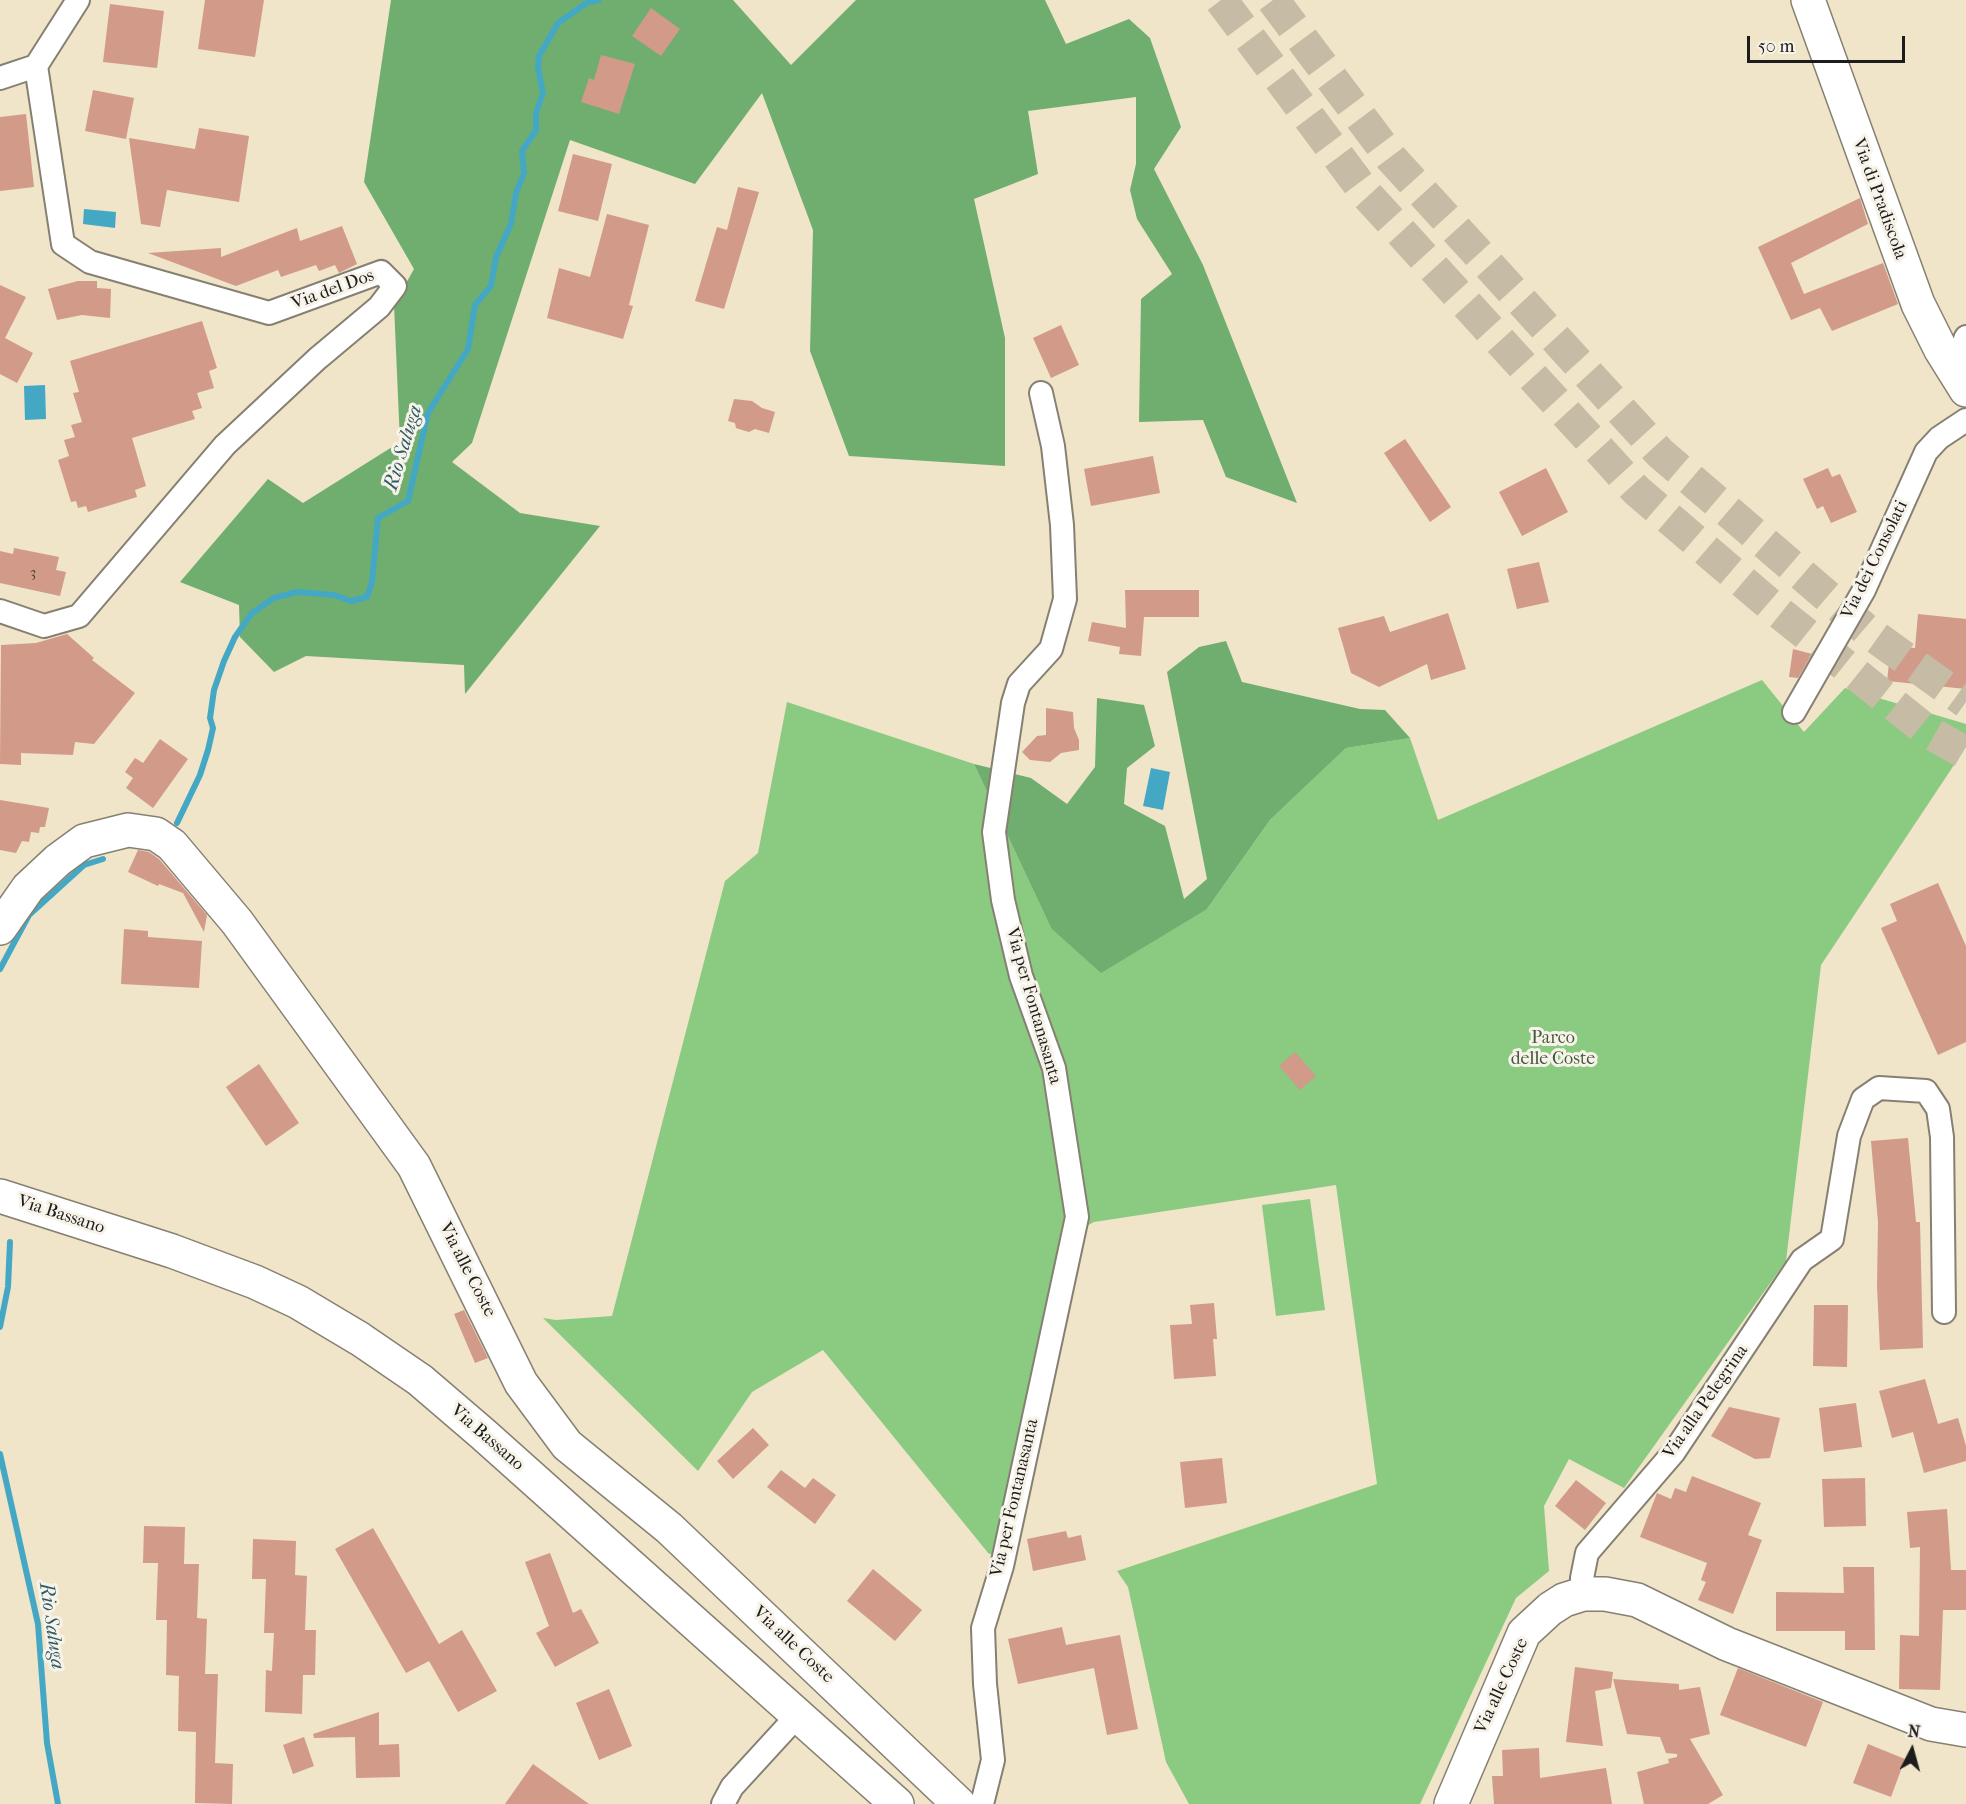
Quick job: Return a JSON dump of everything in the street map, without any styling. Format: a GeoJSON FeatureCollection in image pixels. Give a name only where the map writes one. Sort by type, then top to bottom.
{"type":"FeatureCollection","features":[{"type":"Feature","properties":{"kind":"street"},"geometry":{"type":"LineString","coordinates":[[0,78],[36,66],[78,0]]}},
{"type":"Feature","properties":{"kind":"street","name":"Via di Pradiscola"},"geometry":{"type":"LineString","coordinates":[[1808,0],[1918,304],[1960,380]]}},
{"type":"Feature","properties":{"kind":"street","name":"Via del Dos"},"geometry":{"type":"LineString","coordinates":[[0,611],[45,626],[79,616],[225,445],[317,359],[379,307],[395,286],[381,272],[269,313],[90,262],[63,244],[36,66]]}},
{"type":"Feature","properties":{"kind":"street"},"geometry":{"type":"LineString","coordinates":[[1960,380],[1966,338]]}},
{"type":"Feature","properties":{"kind":"street","name":"Via per Fontanasanta"},"geometry":{"type":"LineString","coordinates":[[982,1804],[993,1761],[982,1628],[1002,1566],[1077,1216],[1054,1068],[1021,976],[1003,900],[994,832],[1013,703],[1019,684],[1051,649],[1065,599],[1062,525],[1053,446],[1041,393]]}},
{"type":"Feature","properties":{"kind":"street","name":"Via dei Consolati"},"geometry":{"type":"LineString","coordinates":[[1794,712],[1864,590],[1926,452],[1938,438],[1966,420]]}},
{"type":"Feature","properties":{"kind":"street","name":"Via alle Coste"},"geometry":{"type":"LineString","coordinates":[[0,928],[28,888],[58,860],[84,842],[128,830],[156,834],[172,845],[237,922],[414,1166],[483,1301],[521,1383],[567,1445],[669,1528],[959,1804]]}},
{"type":"Feature","properties":{"kind":"street","name":"Via alla Pelegrina"},"geometry":{"type":"LineString","coordinates":[[1583,1594],[1582,1578],[1587,1553],[1674,1452],[1802,1260],[1832,1239],[1849,1136],[1863,1099],[1879,1088],[1926,1091],[1938,1108],[1942,1137],[1944,1312]]}},
{"type":"Feature","properties":{"kind":"street","name":"Via Bassano"},"geometry":{"type":"LineString","coordinates":[[0,1196],[172,1251],[255,1282],[287,1297],[360,1339],[411,1374],[483,1434],[897,1804]]}},
{"type":"Feature","properties":{"kind":"street"},"geometry":{"type":"LineString","coordinates":[[0,1214],[69,1233],[103,1228]]}},
{"type":"Feature","properties":{"kind":"street"},"geometry":{"type":"LineString","coordinates":[[1583,1594],[1605,1594],[1637,1600],[1748,1652],[1931,1724],[1966,1730]]}},
{"type":"Feature","properties":{"kind":"street","name":"Via alle Coste"},"geometry":{"type":"LineString","coordinates":[[1450,1804],[1524,1633],[1550,1609],[1564,1600],[1583,1594]]}},
{"type":"Feature","properties":{"kind":"street"},"geometry":{"type":"LineString","coordinates":[[723,1804],[732,1787],[798,1715]]}},
{"type":"Feature","properties":{"kind":"green space"},"geometry":{"type":"Polygon","coordinates":[[[391,0],[733,0],[791,65],[856,0],[1045,0],[1066,44],[1129,19],[1150,38],[1181,127],[1154,169],[1203,265],[1297,503],[1226,477],[1203,420],[1139,422],[1141,299],[1172,274],[1137,219],[1130,190],[1136,164],[1136,97],[1028,111],[1038,174],[974,199],[1005,338],[1005,466],[849,456],[810,351],[813,230],[762,93],[695,184],[570,140],[472,443],[452,462],[520,513],[600,526],[465,694],[464,665],[306,656],[274,672],[240,637],[239,605],[180,582],[268,479],[303,503],[400,442],[394,305],[414,269],[364,182],[391,0]]]}},
{"type":"Feature","properties":{"kind":"green space"},"geometry":{"type":"Polygon","coordinates":[[[1226,641],[1242,682],[1360,709],[1385,710],[1410,738],[1346,748],[1270,820],[1207,909],[1101,973],[1051,928],[974,764],[1031,778],[1067,804],[1095,767],[1097,698],[1144,705],[1155,746],[1127,768],[1124,804],[1165,826],[1184,899],[1207,879],[1167,672],[1199,647],[1226,641]]]}},
{"type":"Feature","properties":{"kind":"green space","name":"Parco delle Coste"},"geometry":{"type":"Polygon","coordinates":[[[1762,680],[1804,732],[1845,688],[1966,724],[1966,747],[1821,965],[1786,1261],[1624,1488],[1569,1459],[1544,1506],[1549,1571],[1516,1598],[1420,1804],[1189,1804],[1166,1762],[1128,1587],[1117,1571],[1377,1484],[1336,1185],[1094,1222],[1060,1240],[1000,1553],[989,1554],[823,1350],[752,1392],[698,1471],[543,1318],[556,1320],[612,1316],[725,881],[758,853],[787,702],[974,764],[1051,928],[1207,909],[1270,820],[1346,748],[1410,738],[1438,820],[1762,680]]]}},
{"type":"Feature","properties":{"kind":"green space"},"geometry":{"type":"Polygon","coordinates":[[[1310,1199],[1325,1310],[1276,1316],[1262,1205],[1310,1199]]]}},
{"type":"Feature","properties":{"kind":"water"},"geometry":{"type":"Polygon","coordinates":[[[84,209],[116,212],[115,228],[83,224],[84,209]]]}},
{"type":"Feature","properties":{"kind":"water"},"geometry":{"type":"Polygon","coordinates":[[[45,385],[46,419],[25,420],[24,386],[45,385]]]}},
{"type":"Feature","properties":{"kind":"water"},"geometry":{"type":"Polygon","coordinates":[[[1151,768],[1170,772],[1163,810],[1143,806],[1151,768]]]}},
{"type":"Feature","properties":{"kind":"building"},"geometry":{"type":"Polygon","coordinates":[[[205,0],[264,0],[255,57],[198,49],[205,0]]]}},
{"type":"Feature","properties":{"kind":"building"},"geometry":{"type":"Polygon","coordinates":[[[110,4],[164,11],[157,68],[103,62],[110,4]]]}},
{"type":"Feature","properties":{"kind":"building"},"geometry":{"type":"Polygon","coordinates":[[[651,8],[680,29],[661,56],[632,36],[651,8]]]}},
{"type":"Feature","properties":{"kind":"building"},"geometry":{"type":"Polygon","coordinates":[[[601,55],[635,64],[619,114],[581,102],[589,78],[594,80],[601,55]]]}},
{"type":"Feature","properties":{"kind":"building"},"geometry":{"type":"Polygon","coordinates":[[[93,90],[134,98],[126,139],[85,131],[93,90]]]}},
{"type":"Feature","properties":{"kind":"building"},"geometry":{"type":"Polygon","coordinates":[[[26,114],[34,187],[0,191],[0,117],[26,114]]]}},
{"type":"Feature","properties":{"kind":"building"},"geometry":{"type":"Polygon","coordinates":[[[199,128],[249,136],[239,202],[167,190],[160,227],[141,224],[129,138],[195,149],[199,128]]]}},
{"type":"Feature","properties":{"kind":"building"},"geometry":{"type":"Polygon","coordinates":[[[573,154],[612,164],[598,221],[558,211],[573,154]]]}},
{"type":"Feature","properties":{"kind":"building"},"geometry":{"type":"Polygon","coordinates":[[[738,187],[759,192],[724,309],[695,301],[717,227],[727,230],[738,187]]]}},
{"type":"Feature","properties":{"kind":"building"},"geometry":{"type":"Polygon","coordinates":[[[1860,198],[1868,224],[1791,263],[1804,294],[1883,263],[1898,304],[1832,331],[1820,308],[1791,320],[1758,247],[1860,198]]]}},
{"type":"Feature","properties":{"kind":"building"},"geometry":{"type":"Polygon","coordinates":[[[607,214],[649,225],[629,305],[633,306],[623,339],[547,318],[559,268],[590,277],[607,214]]]}},
{"type":"Feature","properties":{"kind":"building"},"geometry":{"type":"Polygon","coordinates":[[[342,226],[357,264],[339,273],[335,265],[319,271],[316,265],[281,277],[278,270],[236,286],[148,253],[221,248],[221,257],[297,228],[300,241],[342,226]]]}},
{"type":"Feature","properties":{"kind":"building"},"geometry":{"type":"Polygon","coordinates":[[[78,281],[97,281],[97,288],[111,289],[110,318],[82,315],[57,320],[48,289],[78,281]]]}},
{"type":"Feature","properties":{"kind":"building"},"geometry":{"type":"Polygon","coordinates":[[[0,285],[26,297],[5,338],[33,353],[17,383],[0,374],[0,285]]]}},
{"type":"Feature","properties":{"kind":"building"},"geometry":{"type":"Polygon","coordinates":[[[202,321],[217,368],[209,371],[214,388],[197,393],[202,408],[192,411],[195,419],[132,438],[146,486],[135,490],[137,497],[88,512],[86,506],[78,508],[76,501],[71,502],[58,460],[69,456],[64,440],[75,437],[71,425],[82,422],[73,393],[79,392],[70,361],[202,321]]]}},
{"type":"Feature","properties":{"kind":"building"},"geometry":{"type":"Polygon","coordinates":[[[1061,325],[1079,365],[1051,378],[1033,338],[1061,325]]]}},
{"type":"Feature","properties":{"kind":"building"},"geometry":{"type":"Polygon","coordinates":[[[734,399],[752,401],[762,408],[775,412],[769,433],[755,429],[749,432],[742,430],[736,428],[735,423],[728,421],[734,399]]]}},
{"type":"Feature","properties":{"kind":"building"},"geometry":{"type":"Polygon","coordinates":[[[1405,439],[1451,507],[1430,522],[1384,453],[1405,439]]]}},
{"type":"Feature","properties":{"kind":"building"},"geometry":{"type":"Polygon","coordinates":[[[1153,456],[1160,493],[1091,506],[1084,469],[1153,456]]]}},
{"type":"Feature","properties":{"kind":"building"},"geometry":{"type":"Polygon","coordinates":[[[1546,468],[1568,512],[1522,536],[1499,492],[1546,468]]]}},
{"type":"Feature","properties":{"kind":"building"},"geometry":{"type":"Polygon","coordinates":[[[1828,468],[1832,477],[1840,474],[1857,512],[1831,523],[1823,506],[1817,509],[1803,479],[1828,468]]]}},
{"type":"Feature","properties":{"kind":"building"},"geometry":{"type":"Polygon","coordinates":[[[14,548],[59,557],[56,570],[66,572],[60,596],[0,583],[0,551],[13,554],[14,548]]]}},
{"type":"Feature","properties":{"kind":"building"},"geometry":{"type":"Polygon","coordinates":[[[1539,562],[1549,602],[1517,609],[1507,569],[1539,562]]]}},
{"type":"Feature","properties":{"kind":"building"},"geometry":{"type":"Polygon","coordinates":[[[1125,590],[1199,590],[1199,617],[1144,617],[1141,656],[1119,654],[1120,647],[1088,641],[1092,622],[1126,628],[1125,590]]]}},
{"type":"Feature","properties":{"kind":"building"},"geometry":{"type":"Polygon","coordinates":[[[1448,613],[1466,669],[1431,680],[1427,664],[1379,687],[1351,673],[1338,628],[1384,616],[1390,632],[1448,613]]]}},
{"type":"Feature","properties":{"kind":"building"},"geometry":{"type":"Polygon","coordinates":[[[1918,614],[1966,619],[1966,689],[1887,681],[1891,646],[1915,648],[1918,614]]]}},
{"type":"Feature","properties":{"kind":"building"},"geometry":{"type":"Polygon","coordinates":[[[67,634],[94,658],[92,660],[135,693],[94,744],[75,742],[73,755],[21,753],[21,765],[0,764],[1,645],[36,643],[67,634]]]}},
{"type":"Feature","properties":{"kind":"building"},"geometry":{"type":"Polygon","coordinates":[[[1793,649],[1812,654],[1798,678],[1789,677],[1793,649]]]}},
{"type":"Feature","properties":{"kind":"building"},"geometry":{"type":"Polygon","coordinates":[[[1046,708],[1073,712],[1079,750],[1061,753],[1050,762],[1030,760],[1022,752],[1037,736],[1046,735],[1046,708]]]}},
{"type":"Feature","properties":{"kind":"building"},"geometry":{"type":"Polygon","coordinates":[[[160,739],[188,759],[153,808],[126,788],[133,778],[125,772],[135,758],[143,763],[160,739]]]}},
{"type":"Feature","properties":{"kind":"building"},"geometry":{"type":"Polygon","coordinates":[[[0,800],[49,808],[45,827],[40,827],[39,833],[31,832],[29,842],[22,841],[16,853],[0,850],[0,800]]]}},
{"type":"Feature","properties":{"kind":"building"},"geometry":{"type":"Polygon","coordinates":[[[138,850],[149,852],[159,859],[207,915],[204,932],[183,893],[159,884],[158,886],[128,872],[138,850]]]}},
{"type":"Feature","properties":{"kind":"building"},"geometry":{"type":"Polygon","coordinates":[[[1938,883],[1966,946],[1966,1042],[1938,1055],[1881,928],[1897,921],[1890,904],[1938,883]]]}},
{"type":"Feature","properties":{"kind":"building"},"geometry":{"type":"Polygon","coordinates":[[[124,929],[148,931],[148,937],[202,941],[199,988],[121,984],[124,929]]]}},
{"type":"Feature","properties":{"kind":"building"},"geometry":{"type":"Polygon","coordinates":[[[1295,1052],[1316,1076],[1300,1090],[1279,1066],[1295,1052]]]}},
{"type":"Feature","properties":{"kind":"building"},"geometry":{"type":"Polygon","coordinates":[[[259,1064],[299,1123],[266,1146],[226,1087],[259,1064]]]}},
{"type":"Feature","properties":{"kind":"building"},"geometry":{"type":"Polygon","coordinates":[[[1908,1138],[1916,1222],[1920,1222],[1923,1348],[1880,1350],[1877,1286],[1878,1222],[1871,1141],[1908,1138]]]}},
{"type":"Feature","properties":{"kind":"building"},"geometry":{"type":"Polygon","coordinates":[[[1214,1303],[1217,1339],[1213,1339],[1216,1376],[1174,1379],[1170,1325],[1192,1324],[1190,1305],[1214,1303]]]}},
{"type":"Feature","properties":{"kind":"building"},"geometry":{"type":"Polygon","coordinates":[[[1814,1305],[1848,1305],[1847,1367],[1813,1366],[1814,1305]]]}},
{"type":"Feature","properties":{"kind":"building"},"geometry":{"type":"Polygon","coordinates":[[[464,1310],[488,1358],[475,1363],[454,1314],[464,1310]]]}},
{"type":"Feature","properties":{"kind":"building"},"geometry":{"type":"Polygon","coordinates":[[[1925,1379],[1938,1424],[1958,1418],[1966,1446],[1966,1461],[1924,1473],[1913,1432],[1892,1438],[1879,1391],[1925,1379]]]}},
{"type":"Feature","properties":{"kind":"building"},"geometry":{"type":"Polygon","coordinates":[[[1856,1403],[1862,1447],[1824,1452],[1819,1408],[1856,1403]]]}},
{"type":"Feature","properties":{"kind":"building"},"geometry":{"type":"Polygon","coordinates":[[[1729,1407],[1780,1418],[1770,1458],[1755,1459],[1711,1436],[1729,1407]]]}},
{"type":"Feature","properties":{"kind":"building"},"geometry":{"type":"Polygon","coordinates":[[[753,1428],[769,1445],[733,1479],[717,1461],[753,1428]]]}},
{"type":"Feature","properties":{"kind":"building"},"geometry":{"type":"Polygon","coordinates":[[[1222,1458],[1227,1503],[1185,1508],[1180,1462],[1222,1458]]]}},
{"type":"Feature","properties":{"kind":"building"},"geometry":{"type":"Polygon","coordinates":[[[781,1470],[805,1488],[813,1478],[836,1495],[815,1524],[767,1487],[781,1470]]]}},
{"type":"Feature","properties":{"kind":"building"},"geometry":{"type":"Polygon","coordinates":[[[1692,1476],[1761,1503],[1748,1535],[1762,1540],[1733,1614],[1698,1600],[1706,1582],[1701,1580],[1707,1563],[1640,1537],[1657,1493],[1671,1499],[1675,1488],[1686,1492],[1692,1476]]]}},
{"type":"Feature","properties":{"kind":"building"},"geometry":{"type":"Polygon","coordinates":[[[1865,1478],[1866,1526],[1824,1527],[1822,1479],[1865,1478]]]}},
{"type":"Feature","properties":{"kind":"building"},"geometry":{"type":"Polygon","coordinates":[[[1576,1480],[1606,1503],[1585,1530],[1555,1506],[1576,1480]]]}},
{"type":"Feature","properties":{"kind":"building"},"geometry":{"type":"Polygon","coordinates":[[[1947,1509],[1951,1570],[1966,1570],[1966,1610],[1943,1610],[1940,1690],[1899,1689],[1900,1635],[1919,1636],[1920,1547],[1910,1548],[1907,1512],[1947,1509]]]}},
{"type":"Feature","properties":{"kind":"building"},"geometry":{"type":"Polygon","coordinates":[[[144,1526],[185,1527],[184,1564],[199,1564],[197,1618],[207,1619],[205,1674],[218,1674],[215,1763],[233,1764],[232,1804],[195,1803],[196,1732],[178,1731],[179,1676],[166,1675],[167,1620],[156,1620],[158,1563],[143,1563],[144,1526]]]}},
{"type":"Feature","properties":{"kind":"building"},"geometry":{"type":"Polygon","coordinates":[[[373,1528],[439,1644],[462,1630],[497,1691],[458,1712],[429,1661],[406,1673],[335,1549],[373,1528]]]}},
{"type":"Feature","properties":{"kind":"building"},"geometry":{"type":"Polygon","coordinates":[[[1066,1531],[1068,1538],[1081,1535],[1086,1560],[1033,1571],[1027,1539],[1066,1531]]]}},
{"type":"Feature","properties":{"kind":"building"},"geometry":{"type":"Polygon","coordinates":[[[253,1539],[296,1541],[295,1575],[307,1576],[305,1630],[316,1630],[315,1675],[303,1675],[302,1714],[265,1712],[266,1670],[272,1671],[274,1633],[264,1633],[266,1579],[252,1579],[253,1539]]]}},
{"type":"Feature","properties":{"kind":"building"},"geometry":{"type":"Polygon","coordinates":[[[550,1553],[573,1613],[581,1609],[599,1643],[555,1667],[536,1633],[549,1626],[525,1562],[550,1553]]]}},
{"type":"Feature","properties":{"kind":"building"},"geometry":{"type":"Polygon","coordinates":[[[1843,1567],[1874,1567],[1875,1650],[1845,1650],[1845,1631],[1776,1631],[1776,1592],[1844,1593],[1843,1567]]]}},
{"type":"Feature","properties":{"kind":"building"},"geometry":{"type":"Polygon","coordinates":[[[873,1569],[922,1610],[895,1641],[847,1601],[873,1569]]]}},
{"type":"Feature","properties":{"kind":"building"},"geometry":{"type":"Polygon","coordinates":[[[1062,1627],[1066,1645],[1120,1635],[1138,1729],[1107,1735],[1094,1668],[1018,1684],[1008,1639],[1062,1627]]]}},
{"type":"Feature","properties":{"kind":"building"},"geometry":{"type":"Polygon","coordinates":[[[1575,1667],[1613,1672],[1611,1688],[1595,1691],[1603,1746],[1566,1742],[1575,1667]]]}},
{"type":"Feature","properties":{"kind":"building"},"geometry":{"type":"Polygon","coordinates":[[[1738,1668],[1823,1702],[1806,1747],[1720,1715],[1738,1668]]]}},
{"type":"Feature","properties":{"kind":"building"},"geometry":{"type":"Polygon","coordinates":[[[1613,1679],[1679,1684],[1679,1690],[1700,1687],[1710,1734],[1690,1739],[1723,1795],[1708,1804],[1644,1804],[1637,1772],[1669,1763],[1668,1759],[1677,1757],[1677,1754],[1666,1753],[1660,1737],[1627,1734],[1613,1679]]]}},
{"type":"Feature","properties":{"kind":"building"},"geometry":{"type":"Polygon","coordinates":[[[609,1689],[632,1746],[599,1760],[576,1703],[609,1689]]]}},
{"type":"Feature","properties":{"kind":"building"},"geometry":{"type":"Polygon","coordinates":[[[379,1712],[379,1745],[399,1744],[400,1777],[356,1778],[355,1737],[314,1738],[313,1734],[379,1712]]]}},
{"type":"Feature","properties":{"kind":"building"},"geometry":{"type":"Polygon","coordinates":[[[304,1737],[314,1766],[293,1774],[283,1745],[304,1737]]]}},
{"type":"Feature","properties":{"kind":"building"},"geometry":{"type":"Polygon","coordinates":[[[1868,1744],[1905,1759],[1891,1797],[1853,1783],[1868,1744]]]}},
{"type":"Feature","properties":{"kind":"building"},"geometry":{"type":"Polygon","coordinates":[[[1539,1748],[1540,1778],[1606,1768],[1612,1804],[1494,1804],[1492,1776],[1503,1776],[1502,1750],[1539,1748]]]}},
{"type":"Feature","properties":{"kind":"building"},"geometry":{"type":"Polygon","coordinates":[[[533,1764],[589,1804],[505,1804],[533,1764]]]}},
{"type":"Feature","properties":{"kind":"waterway","name":"Rio Saluga"},"geometry":{"type":"LineString","coordinates":[[177,823],[200,775],[208,750],[213,728],[210,718],[214,690],[224,661],[235,637],[252,613],[274,598],[297,592],[334,595],[351,601],[367,597],[372,582],[378,518],[408,501],[428,413],[468,349],[475,305],[491,286],[496,257],[511,224],[516,193],[524,173],[522,151],[536,130],[536,113],[543,93],[538,68],[539,56],[558,23],[588,2],[599,0]]}},
{"type":"Feature","properties":{"kind":"waterway","name":"Rio Saluga"},"geometry":{"type":"LineString","coordinates":[[0,969],[29,915],[84,865],[103,859]]}},
{"type":"Feature","properties":{"kind":"waterway","name":"Rio Saluga"},"geometry":{"type":"LineString","coordinates":[[0,1327],[8,1287],[10,1242]]}},
{"type":"Feature","properties":{"kind":"waterway","name":"Rio Saluga"},"geometry":{"type":"LineString","coordinates":[[0,1454],[38,1624],[47,1743],[58,1804]]}},
{"type":"Feature","properties":{"kind":"tunnel"},"geometry":{"type":"LineString","coordinates":[[1221,0],[1367,195],[1636,490],[1776,610],[1927,731],[1966,753]]}},
{"type":"Feature","properties":{"kind":"tunnel"},"geometry":{"type":"LineString","coordinates":[[1273,0],[1391,158],[1660,453],[1870,633],[1966,702]]}}]}
